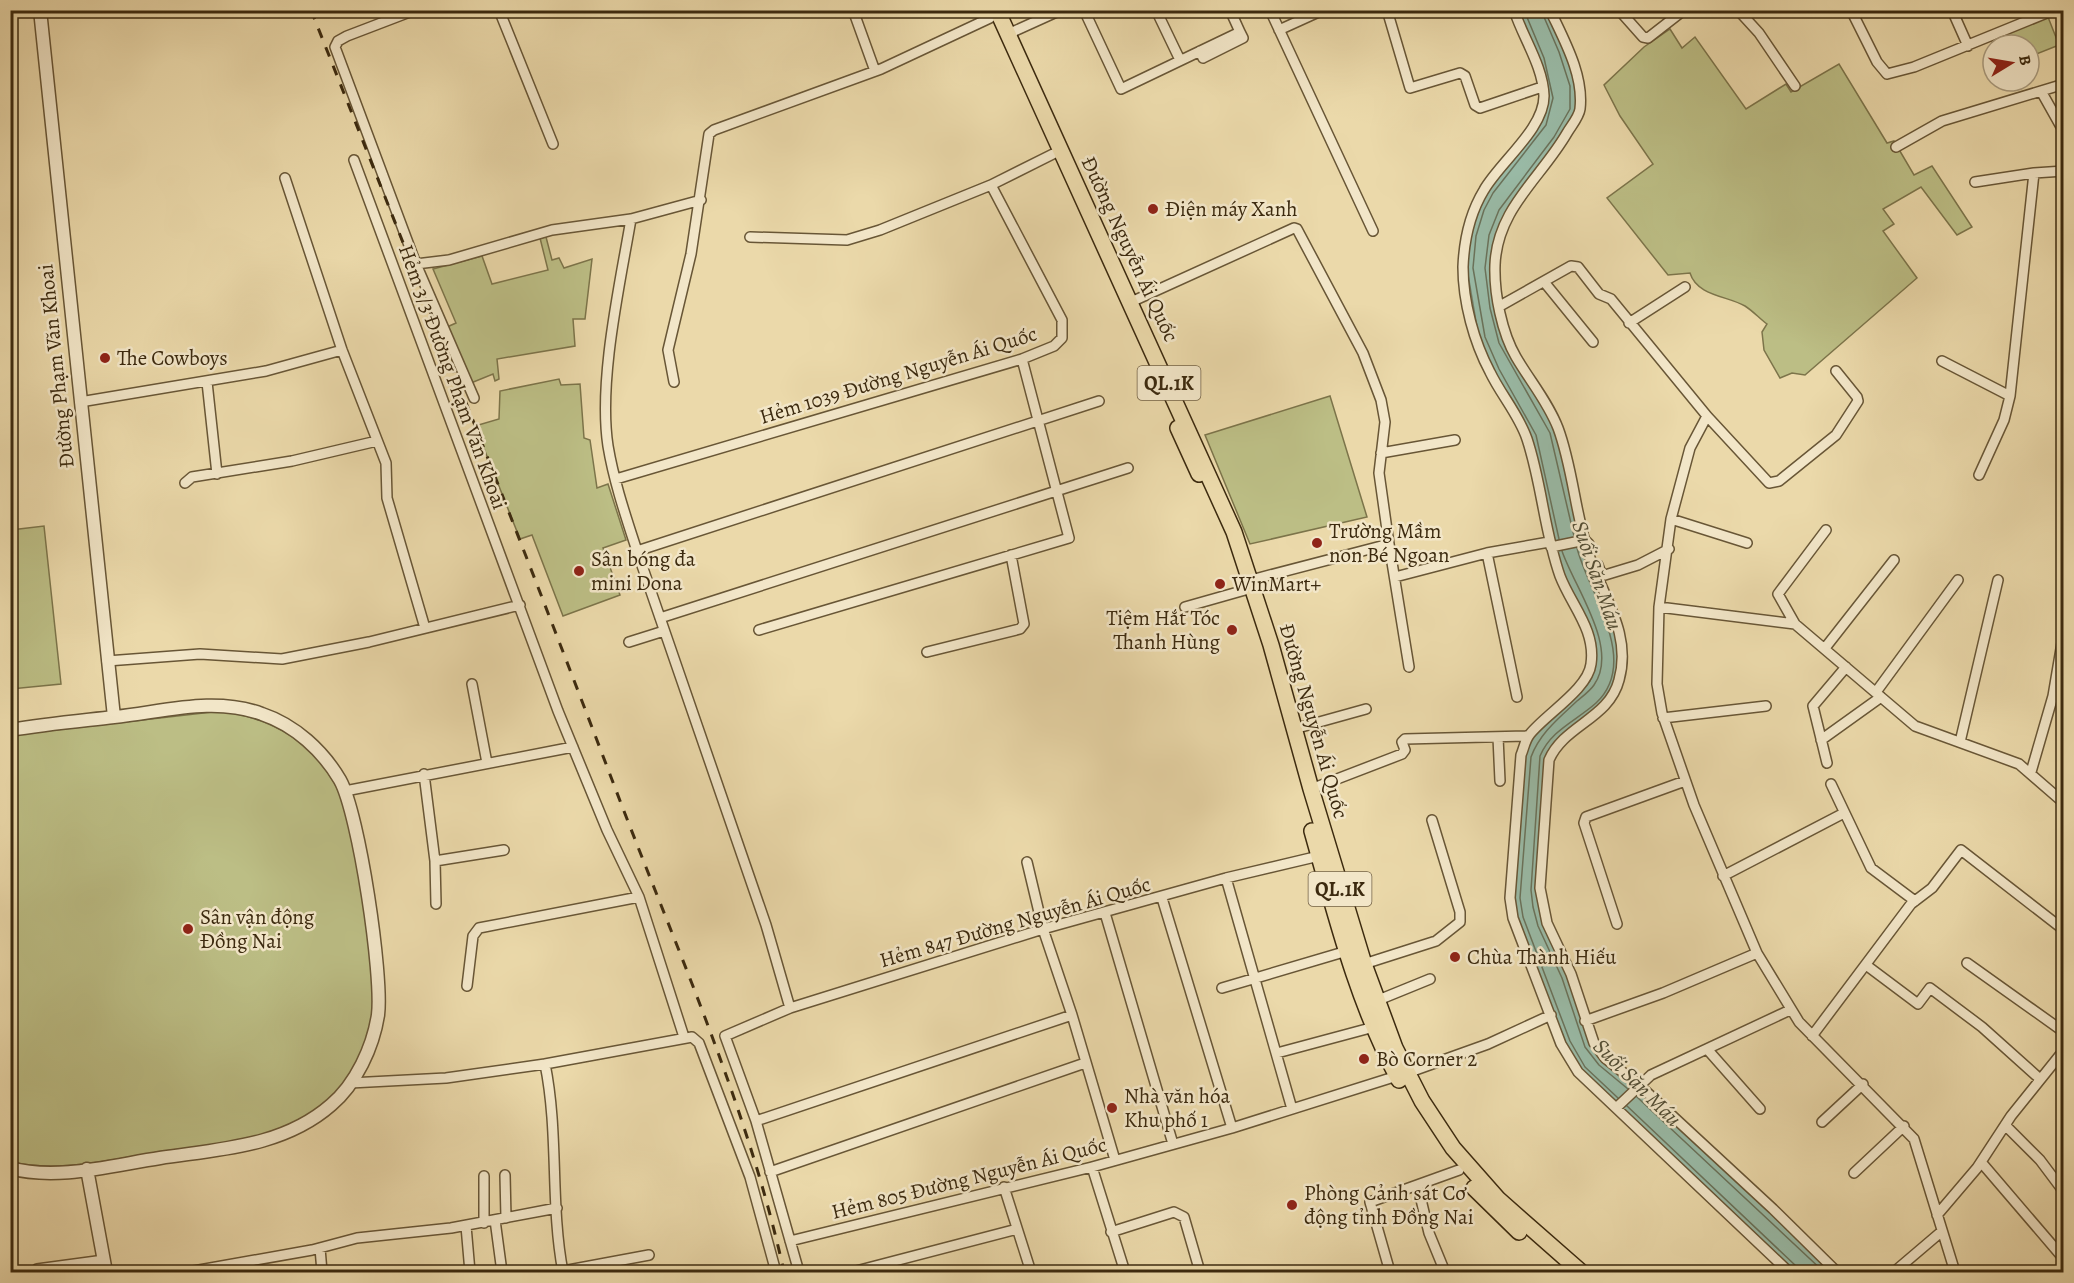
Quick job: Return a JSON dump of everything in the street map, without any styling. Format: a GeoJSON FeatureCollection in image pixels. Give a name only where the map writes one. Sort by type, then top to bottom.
{"type":"FeatureCollection","features":[{"type":"Feature","properties":{"kind":"main road","name":"Đường Nguyễn Ái Quốc"},"geometry":{"type":"LineString","coordinates":[[993,13],[1072,183],[1248,585],[1319,856],[1347,951],[1374,1027],[1463,1167],[1500,1215],[1565,1272]]}},
{"type":"Feature","properties":{"kind":"main road","name":"Đường Nguyễn Ái Quốc"},"geometry":{"type":"LineString","coordinates":[[1004,36],[1053,154],[1072,183],[1131,302],[1220,497],[1294,729],[1364,964],[1402,1074]]}},
{"type":"Feature","properties":{"kind":"main road","name":"Đường Nguyễn Ái Quốc"},"geometry":{"type":"LineString","coordinates":[[1463,1167],[1581,1272]]}},
{"type":"Feature","properties":{"kind":"street","name":"Đường Phạm Văn Khoai"},"geometry":{"type":"LineString","coordinates":[[40,10],[114,717]]}},
{"type":"Feature","properties":{"kind":"street"},"geometry":{"type":"LineString","coordinates":[[415,10],[347,36],[338,41],[335,47],[416,264],[474,398]]}},
{"type":"Feature","properties":{"kind":"street"},"geometry":{"type":"LineString","coordinates":[[499,10],[554,144]]}},
{"type":"Feature","properties":{"kind":"street"},"geometry":{"type":"LineString","coordinates":[[853,10],[875,71]]}},
{"type":"Feature","properties":{"kind":"street"},"geometry":{"type":"LineString","coordinates":[[1004,36],[1061,10]]}},
{"type":"Feature","properties":{"kind":"street"},"geometry":{"type":"LineString","coordinates":[[1084,10],[1121,89],[1240,32],[1230,10]]}},
{"type":"Feature","properties":{"kind":"street"},"geometry":{"type":"LineString","coordinates":[[1156,10],[1180,60]]}},
{"type":"Feature","properties":{"kind":"street"},"geometry":{"type":"LineString","coordinates":[[1270,10],[1373,231]]}},
{"type":"Feature","properties":{"kind":"street"},"geometry":{"type":"LineString","coordinates":[[1279,30],[1323,10]]}},
{"type":"Feature","properties":{"kind":"street"},"geometry":{"type":"LineString","coordinates":[[1387,10],[1410,88],[1460,73],[1465,76],[1474,105],[1480,108],[1542,87]]}},
{"type":"Feature","properties":{"kind":"street"},"geometry":{"type":"LineString","coordinates":[[1514,10],[1536,62],[1544,96],[1538,120],[1485,188],[1475,205],[1466,234],[1463,269],[1475,339],[1490,372],[1527,438],[1550,544],[1561,578],[1586,627],[1592,647],[1592,665],[1586,679],[1528,736],[1521,755],[1510,898],[1517,929],[1561,1044],[1578,1072],[1789,1272]]}},
{"type":"Feature","properties":{"kind":"street"},"geometry":{"type":"LineString","coordinates":[[1619,10],[1639,33],[1648,38],[1684,10]]}},
{"type":"Feature","properties":{"kind":"street"},"geometry":{"type":"LineString","coordinates":[[1738,10],[1759,33],[1795,86]]}},
{"type":"Feature","properties":{"kind":"street"},"geometry":{"type":"LineString","coordinates":[[1851,10],[1877,62],[1887,74],[1914,67],[2054,10]]}},
{"type":"Feature","properties":{"kind":"street"},"geometry":{"type":"LineString","coordinates":[[1953,10],[1968,46]]}},
{"type":"Feature","properties":{"kind":"street"},"geometry":{"type":"LineString","coordinates":[[1551,11],[1568,49],[1579,85],[1580,111],[1562,143],[1507,215],[1498,238],[1495,267],[1500,306],[1515,355],[1558,429],[1589,555],[1617,619],[1623,653],[1619,680],[1612,698],[1603,710],[1570,733],[1553,750],[1549,760],[1540,888],[1547,923],[1571,974],[1593,1043],[1605,1058],[1639,1085],[1837,1272]]}},
{"type":"Feature","properties":{"kind":"street"},"geometry":{"type":"LineString","coordinates":[[674,382],[668,350],[701,200],[708,140],[714,130],[875,71],[993,13]]}},
{"type":"Feature","properties":{"kind":"street"},"geometry":{"type":"LineString","coordinates":[[2064,84],[2041,91],[2064,132]]}},
{"type":"Feature","properties":{"kind":"street"},"geometry":{"type":"LineString","coordinates":[[1896,147],[1942,121],[2034,93]]}},
{"type":"Feature","properties":{"kind":"street"},"geometry":{"type":"LineString","coordinates":[[750,237],[847,240],[880,230],[991,185],[1053,154]]}},
{"type":"Feature","properties":{"kind":"street","name":"Hẻm 3/3 Đường Phạm Văn Khoai"},"geometry":{"type":"LineString","coordinates":[[354,160],[573,747],[607,830],[639,897],[684,1037]]}},
{"type":"Feature","properties":{"kind":"street"},"geometry":{"type":"LineString","coordinates":[[1975,182],[2064,171]]}},
{"type":"Feature","properties":{"kind":"street"},"geometry":{"type":"LineString","coordinates":[[1979,474],[2004,420],[2010,396],[2034,173]]}},
{"type":"Feature","properties":{"kind":"street"},"geometry":{"type":"LineString","coordinates":[[285,178],[342,350],[386,463],[387,498],[425,628]]}},
{"type":"Feature","properties":{"kind":"street","name":"Hẻm 1039 Đường Nguyễn Ái Quốc"},"geometry":{"type":"LineString","coordinates":[[616,479],[1022,359],[1054,346],[1062,338],[1062,320],[991,185]]}},
{"type":"Feature","properties":{"kind":"street"},"geometry":{"type":"LineString","coordinates":[[416,264],[449,260],[552,230],[631,219],[701,200]]}},
{"type":"Feature","properties":{"kind":"street"},"geometry":{"type":"LineString","coordinates":[[631,219],[609,369],[608,444],[637,551],[766,926],[790,1008]]}},
{"type":"Feature","properties":{"kind":"street"},"geometry":{"type":"LineString","coordinates":[[1131,302],[1289,229],[1296,228],[1363,353],[1376,386],[1385,422],[1379,481],[1409,668]]}},
{"type":"Feature","properties":{"kind":"street"},"geometry":{"type":"LineString","coordinates":[[1500,306],[1572,266],[1578,267],[1599,294],[1611,299],[1707,416],[1769,483],[1773,483],[1836,435],[1852,412],[1858,401],[1857,397],[1836,371]]}},
{"type":"Feature","properties":{"kind":"street"},"geometry":{"type":"LineString","coordinates":[[1545,283],[1593,342]]}},
{"type":"Feature","properties":{"kind":"street"},"geometry":{"type":"LineString","coordinates":[[1629,323],[1685,287]]}},
{"type":"Feature","properties":{"kind":"street"},"geometry":{"type":"LineString","coordinates":[[80,402],[276,369],[342,350]]}},
{"type":"Feature","properties":{"kind":"street"},"geometry":{"type":"LineString","coordinates":[[759,630],[1069,538],[1022,359]]}},
{"type":"Feature","properties":{"kind":"street"},"geometry":{"type":"LineString","coordinates":[[1942,361],[2010,396]]}},
{"type":"Feature","properties":{"kind":"street"},"geometry":{"type":"LineString","coordinates":[[207,382],[217,474]]}},
{"type":"Feature","properties":{"kind":"street"},"geometry":{"type":"LineString","coordinates":[[637,551],[1099,401]]}},
{"type":"Feature","properties":{"kind":"street"},"geometry":{"type":"LineString","coordinates":[[1707,416],[1690,448],[1671,519],[1669,549],[1659,607],[1657,684],[1663,718],[1685,782],[1757,953],[1791,1010],[1812,1036],[1904,1126],[1917,1146],[1941,1232],[1955,1272]]}},
{"type":"Feature","properties":{"kind":"street"},"geometry":{"type":"LineString","coordinates":[[1381,453],[1455,440]]}},
{"type":"Feature","properties":{"kind":"street"},"geometry":{"type":"LineString","coordinates":[[185,483],[192,477],[292,461],[376,441]]}},
{"type":"Feature","properties":{"kind":"street"},"geometry":{"type":"LineString","coordinates":[[660,618],[1128,468]]}},
{"type":"Feature","properties":{"kind":"street"},"geometry":{"type":"LineString","coordinates":[[1671,519],[1748,543]]}},
{"type":"Feature","properties":{"kind":"street"},"geometry":{"type":"LineString","coordinates":[[1826,530],[1778,594],[1795,624],[1914,726],[2001,755],[2031,772],[2064,803]]}},
{"type":"Feature","properties":{"kind":"street"},"geometry":{"type":"LineString","coordinates":[[1395,577],[1487,553],[1585,540]]}},
{"type":"Feature","properties":{"kind":"street"},"geometry":{"type":"LineString","coordinates":[[1585,540],[1600,573],[1605,574],[1638,565],[1669,549]]}},
{"type":"Feature","properties":{"kind":"street"},"geometry":{"type":"LineString","coordinates":[[1185,607],[1248,585],[1389,544]]}},
{"type":"Feature","properties":{"kind":"street"},"geometry":{"type":"LineString","coordinates":[[1487,553],[1517,697]]}},
{"type":"Feature","properties":{"kind":"street"},"geometry":{"type":"LineString","coordinates":[[927,652],[1020,629],[1024,624],[1011,555]]}},
{"type":"Feature","properties":{"kind":"street"},"geometry":{"type":"LineString","coordinates":[[1825,648],[1894,560]]}},
{"type":"Feature","properties":{"kind":"street"},"geometry":{"type":"LineString","coordinates":[[1821,740],[1878,695],[1958,580]]}},
{"type":"Feature","properties":{"kind":"street"},"geometry":{"type":"LineString","coordinates":[[1960,742],[1998,580]]}},
{"type":"Feature","properties":{"kind":"street"},"geometry":{"type":"LineString","coordinates":[[107,661],[200,654],[282,659],[520,606]]}},
{"type":"Feature","properties":{"kind":"street"},"geometry":{"type":"LineString","coordinates":[[1659,607],[1795,624]]}},
{"type":"Feature","properties":{"kind":"street"},"geometry":{"type":"LineString","coordinates":[[629,642],[664,631]]}},
{"type":"Feature","properties":{"kind":"street"},"geometry":{"type":"LineString","coordinates":[[2031,772],[2053,696],[2064,632]]}},
{"type":"Feature","properties":{"kind":"street"},"geometry":{"type":"LineString","coordinates":[[1827,763],[1813,705],[1846,667]]}},
{"type":"Feature","properties":{"kind":"street"},"geometry":{"type":"LineString","coordinates":[[472,684],[487,762]]}},
{"type":"Feature","properties":{"kind":"street"},"geometry":{"type":"LineString","coordinates":[[10,730],[221,705],[265,715],[301,734],[326,761],[345,791],[361,862],[380,986],[378,1017],[368,1051],[350,1083],[331,1105],[284,1135],[254,1143],[87,1169],[28,1172],[10,1168]]}},
{"type":"Feature","properties":{"kind":"street"},"geometry":{"type":"LineString","coordinates":[[1663,718],[1766,706]]}},
{"type":"Feature","properties":{"kind":"street"},"geometry":{"type":"LineString","coordinates":[[1294,729],[1366,709]]}},
{"type":"Feature","properties":{"kind":"street"},"geometry":{"type":"LineString","coordinates":[[1311,789],[1402,754],[1405,739],[1528,736]]}},
{"type":"Feature","properties":{"kind":"street"},"geometry":{"type":"LineString","coordinates":[[1498,737],[1500,781]]}},
{"type":"Feature","properties":{"kind":"street"},"geometry":{"type":"LineString","coordinates":[[345,791],[573,747]]}},
{"type":"Feature","properties":{"kind":"street"},"geometry":{"type":"LineString","coordinates":[[424,774],[435,861],[436,904]]}},
{"type":"Feature","properties":{"kind":"street"},"geometry":{"type":"LineString","coordinates":[[1617,924],[1584,823],[1586,816],[1685,782]]}},
{"type":"Feature","properties":{"kind":"street"},"geometry":{"type":"LineString","coordinates":[[1831,784],[1870,868],[1915,901]]}},
{"type":"Feature","properties":{"kind":"street"},"geometry":{"type":"LineString","coordinates":[[1723,876],[1844,813]]}},
{"type":"Feature","properties":{"kind":"street"},"geometry":{"type":"LineString","coordinates":[[1364,964],[1436,941],[1460,922],[1460,912],[1432,820]]}},
{"type":"Feature","properties":{"kind":"street"},"geometry":{"type":"LineString","coordinates":[[435,861],[504,850]]}},
{"type":"Feature","properties":{"kind":"street"},"geometry":{"type":"LineString","coordinates":[[1812,1036],[1915,901],[1932,888],[1961,850],[2064,930]]}},
{"type":"Feature","properties":{"kind":"street","name":"Hẻm 847 Đường Nguyễn Ái Quốc"},"geometry":{"type":"LineString","coordinates":[[756,1121],[725,1036],[790,1008],[1043,929],[1162,898],[1226,878],[1319,856]]}},
{"type":"Feature","properties":{"kind":"street"},"geometry":{"type":"LineString","coordinates":[[1028,862],[1043,929],[1072,1015],[1114,1160]]}},
{"type":"Feature","properties":{"kind":"street"},"geometry":{"type":"LineString","coordinates":[[1226,878],[1292,1109]]}},
{"type":"Feature","properties":{"kind":"street"},"geometry":{"type":"LineString","coordinates":[[467,986],[473,936],[479,928],[639,897]]}},
{"type":"Feature","properties":{"kind":"street"},"geometry":{"type":"LineString","coordinates":[[1162,898],[1232,1128]]}},
{"type":"Feature","properties":{"kind":"street"},"geometry":{"type":"LineString","coordinates":[[1105,913],[1173,1144]]}},
{"type":"Feature","properties":{"kind":"street"},"geometry":{"type":"LineString","coordinates":[[1222,988],[1347,951]]}},
{"type":"Feature","properties":{"kind":"street"},"geometry":{"type":"LineString","coordinates":[[1585,1022],[1663,993],[1757,953]]}},
{"type":"Feature","properties":{"kind":"street"},"geometry":{"type":"LineString","coordinates":[[1967,963],[2064,1032]]}},
{"type":"Feature","properties":{"kind":"street"},"geometry":{"type":"LineString","coordinates":[[1866,965],[1918,1004],[1930,988],[1982,1027],[2040,1079]]}},
{"type":"Feature","properties":{"kind":"street"},"geometry":{"type":"LineString","coordinates":[[1376,1001],[1430,979]]}},
{"type":"Feature","properties":{"kind":"street"},"geometry":{"type":"LineString","coordinates":[[1616,1108],[1651,1075],[1791,1010]]}},
{"type":"Feature","properties":{"kind":"street"},"geometry":{"type":"LineString","coordinates":[[799,1272],[756,1121],[1072,1015]]}},
{"type":"Feature","properties":{"kind":"street","name":"Hẻm 805 Đường Nguyễn Ái Quốc"},"geometry":{"type":"LineString","coordinates":[[790,1241],[1092,1167],[1232,1128],[1488,1044],[1551,1015]]}},
{"type":"Feature","properties":{"kind":"street"},"geometry":{"type":"LineString","coordinates":[[1277,1053],[1374,1027]]}},
{"type":"Feature","properties":{"kind":"street"},"geometry":{"type":"LineString","coordinates":[[350,1083],[446,1078],[544,1064],[692,1037],[699,1043],[750,1177],[776,1272]]}},
{"type":"Feature","properties":{"kind":"street"},"geometry":{"type":"LineString","coordinates":[[1707,1049],[1760,1109]]}},
{"type":"Feature","properties":{"kind":"street"},"geometry":{"type":"LineString","coordinates":[[1937,1215],[1981,1162],[2005,1125],[2064,1050]]}},
{"type":"Feature","properties":{"kind":"street"},"geometry":{"type":"LineString","coordinates":[[770,1172],[1085,1063]]}},
{"type":"Feature","properties":{"kind":"street"},"geometry":{"type":"LineString","coordinates":[[544,1064],[553,1115],[559,1251],[563,1272],[649,1256]]}},
{"type":"Feature","properties":{"kind":"street"},"geometry":{"type":"LineString","coordinates":[[1822,1122],[1863,1084]]}},
{"type":"Feature","properties":{"kind":"street"},"geometry":{"type":"LineString","coordinates":[[2005,1125],[2040,1161],[2064,1191]]}},
{"type":"Feature","properties":{"kind":"street"},"geometry":{"type":"LineString","coordinates":[[1854,1173],[1904,1126]]}},
{"type":"Feature","properties":{"kind":"street"},"geometry":{"type":"LineString","coordinates":[[1981,1162],[2064,1259]]}},
{"type":"Feature","properties":{"kind":"street"},"geometry":{"type":"LineString","coordinates":[[1092,1167],[1125,1272]]}},
{"type":"Feature","properties":{"kind":"street"},"geometry":{"type":"LineString","coordinates":[[1390,1272],[1370,1202],[1418,1187],[1463,1167]]}},
{"type":"Feature","properties":{"kind":"street"},"geometry":{"type":"LineString","coordinates":[[37,1269],[105,1266],[87,1169]]}},
{"type":"Feature","properties":{"kind":"street"},"geometry":{"type":"LineString","coordinates":[[505,1175],[506,1218]]}},
{"type":"Feature","properties":{"kind":"street"},"geometry":{"type":"LineString","coordinates":[[484,1176],[484,1222]]}},
{"type":"Feature","properties":{"kind":"street"},"geometry":{"type":"LineString","coordinates":[[1004,1187],[1032,1272]]}},
{"type":"Feature","properties":{"kind":"street"},"geometry":{"type":"LineString","coordinates":[[1418,1187],[1429,1233],[1445,1272]]}},
{"type":"Feature","properties":{"kind":"street"},"geometry":{"type":"LineString","coordinates":[[188,1272],[320,1248],[357,1238],[466,1226],[557,1208]]}},
{"type":"Feature","properties":{"kind":"street"},"geometry":{"type":"LineString","coordinates":[[1111,1232],[1174,1212],[1180,1213],[1184,1217],[1200,1272]]}},
{"type":"Feature","properties":{"kind":"street"},"geometry":{"type":"LineString","coordinates":[[495,1220],[502,1272]]}},
{"type":"Feature","properties":{"kind":"street"},"geometry":{"type":"LineString","coordinates":[[466,1226],[470,1272]]}},
{"type":"Feature","properties":{"kind":"street"},"geometry":{"type":"LineString","coordinates":[[856,1271],[1017,1229]]}},
{"type":"Feature","properties":{"kind":"street"},"geometry":{"type":"LineString","coordinates":[[1894,1272],[1941,1232]]}},
{"type":"Feature","properties":{"kind":"street"},"geometry":{"type":"LineString","coordinates":[[320,1248],[322,1272]]}},
{"type":"Feature","properties":{"kind":"green space"},"geometry":{"type":"Polygon","coordinates":[[[2048,17],[2059,45],[2041,52],[2041,33],[2007,33],[2048,17]]]}},
{"type":"Feature","properties":{"kind":"green space"},"geometry":{"type":"Polygon","coordinates":[[[1670,29],[1682,48],[1695,37],[1746,109],[1786,84],[1791,92],[1839,64],[1887,143],[1894,141],[1914,175],[1932,166],[1972,227],[1957,235],[1921,187],[1883,209],[1894,224],[1883,231],[1917,278],[1805,375],[1792,373],[1780,378],[1764,350],[1762,332],[1767,324],[1745,306],[1706,291],[1694,281],[1690,273],[1668,275],[1607,198],[1653,164],[1620,116],[1604,85],[1644,47],[1670,29]]]}},
{"type":"Feature","properties":{"kind":"green space"},"geometry":{"type":"Polygon","coordinates":[[[546,237],[552,260],[559,258],[564,268],[592,259],[585,319],[573,319],[575,346],[497,359],[499,379],[495,381],[493,374],[471,383],[447,327],[456,323],[433,269],[482,256],[492,284],[548,270],[540,238],[546,237]]]}},
{"type":"Feature","properties":{"kind":"green space"},"geometry":{"type":"Polygon","coordinates":[[[559,379],[561,385],[580,384],[584,438],[590,440],[597,488],[608,484],[626,540],[603,548],[620,595],[563,616],[532,535],[520,539],[475,426],[499,419],[500,391],[559,379]]]}},
{"type":"Feature","properties":{"kind":"green space"},"geometry":{"type":"Polygon","coordinates":[[[1330,396],[1367,517],[1250,544],[1205,435],[1330,396]]]}},
{"type":"Feature","properties":{"kind":"green space"},"geometry":{"type":"Polygon","coordinates":[[[44,526],[61,684],[11,689],[11,530],[44,526]]]}},
{"type":"Feature","properties":{"kind":"green space","name":"Sân vận động Đồng Nai"},"geometry":{"type":"Polygon","coordinates":[[[221,711],[256,719],[287,734],[314,755],[335,784],[349,828],[368,934],[373,996],[370,1027],[362,1051],[350,1074],[335,1094],[308,1115],[270,1133],[228,1142],[88,1164],[49,1166],[11,1162],[11,735],[221,711]]]}},
{"type":"Feature","properties":{"kind":"water","name":"Suối Săn Máu"},"geometry":{"type":"Polygon","coordinates":[[[1517,11],[1546,11],[1573,71],[1577,96],[1576,109],[1571,121],[1507,211],[1499,228],[1493,246],[1491,266],[1493,287],[1498,308],[1515,350],[1555,430],[1585,553],[1614,630],[1619,662],[1611,692],[1603,703],[1562,737],[1546,759],[1537,891],[1544,924],[1567,975],[1590,1045],[1772,1213],[1832,1272],[1794,1272],[1580,1070],[1564,1043],[1517,918],[1514,898],[1525,756],[1531,738],[1590,681],[1595,666],[1595,647],[1590,625],[1564,576],[1555,549],[1534,453],[1479,339],[1467,269],[1470,235],[1478,207],[1547,97],[1517,11]]]}},
{"type":"Feature","properties":{"kind":"railway"},"geometry":{"type":"LineString","coordinates":[[311,10],[712,1036],[752,1153],[784,1272]]}},
{"type":"Feature","properties":{"kind":"place","name":"Điện máy Xanh"},"geometry":{"type":"Point","coordinates":[1153,209]}},
{"type":"Feature","properties":{"kind":"place","name":"The Cowboys"},"geometry":{"type":"Point","coordinates":[105,358]}},
{"type":"Feature","properties":{"kind":"place","name":"Trường Mầm non Bé Ngoan"},"geometry":{"type":"Point","coordinates":[1317,543]}},
{"type":"Feature","properties":{"kind":"place","name":"Sân bóng đa mini Dona"},"geometry":{"type":"Point","coordinates":[579,571]}},
{"type":"Feature","properties":{"kind":"place","name":"WinMart+"},"geometry":{"type":"Point","coordinates":[1220,584]}},
{"type":"Feature","properties":{"kind":"place","name":"Tiệm Hắt Tóc Thanh Hùng"},"geometry":{"type":"Point","coordinates":[1232,630]}},
{"type":"Feature","properties":{"kind":"place","name":"Sân vận động Đồng Nai"},"geometry":{"type":"Point","coordinates":[188,929]}},
{"type":"Feature","properties":{"kind":"place","name":"Chùa Thành Hiếu"},"geometry":{"type":"Point","coordinates":[1455,957]}},
{"type":"Feature","properties":{"kind":"place","name":"Bò Corner 2"},"geometry":{"type":"Point","coordinates":[1364,1059]}},
{"type":"Feature","properties":{"kind":"place","name":"Nhà văn hóa Khu phố 1"},"geometry":{"type":"Point","coordinates":[1112,1108]}},
{"type":"Feature","properties":{"kind":"place","name":"Phòng Cảnh sát Cơ động tỉnh Đồng Nai"},"geometry":{"type":"Point","coordinates":[1292,1205]}}]}
